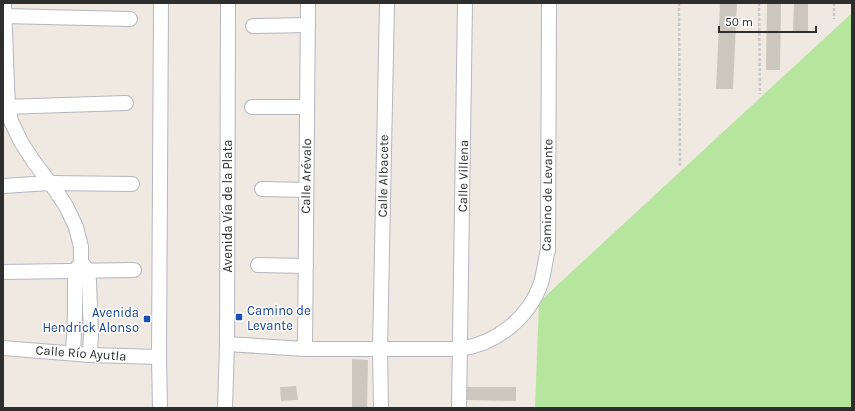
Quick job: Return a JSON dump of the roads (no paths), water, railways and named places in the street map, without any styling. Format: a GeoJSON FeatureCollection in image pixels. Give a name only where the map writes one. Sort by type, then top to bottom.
{"type":"FeatureCollection","features":[{"type":"Feature","properties":{"kind":"street"},"geometry":{"type":"LineString","coordinates":[[160,408],[161,3]]}},
{"type":"Feature","properties":{"kind":"street","name":"Avenida Vía de la Plata"},"geometry":{"type":"LineString","coordinates":[[225,408],[227,344],[228,3]]}},
{"type":"Feature","properties":{"kind":"street","name":"Calle Arévalo"},"geometry":{"type":"LineString","coordinates":[[305,349],[308,3]]}},
{"type":"Feature","properties":{"kind":"street","name":"Calle Albacete"},"geometry":{"type":"LineString","coordinates":[[381,408],[380,350],[386,3]]}},
{"type":"Feature","properties":{"kind":"street","name":"Calle Villena"},"geometry":{"type":"LineString","coordinates":[[459,408],[465,3]]}},
{"type":"Feature","properties":{"kind":"street","name":"Camino de Levante"},"geometry":{"type":"LineString","coordinates":[[227,344],[305,349],[460,349],[473,347],[494,338],[514,324],[529,307],[540,284],[548,250],[549,3]]}},
{"type":"Feature","properties":{"kind":"street"},"geometry":{"type":"LineString","coordinates":[[90,355],[90,327],[82,268],[81,247],[76,227],[66,206],[21,142],[5,106],[4,12],[130,19]]}},
{"type":"Feature","properties":{"kind":"street"},"geometry":{"type":"LineString","coordinates":[[253,26],[308,25]]}},
{"type":"Feature","properties":{"kind":"street"},"geometry":{"type":"LineString","coordinates":[[5,106],[126,103]]}},
{"type":"Feature","properties":{"kind":"street"},"geometry":{"type":"LineString","coordinates":[[252,107],[307,107]]}},
{"type":"Feature","properties":{"kind":"street"},"geometry":{"type":"LineString","coordinates":[[3,186],[50,183],[132,184]]}},
{"type":"Feature","properties":{"kind":"street"},"geometry":{"type":"LineString","coordinates":[[262,189],[306,190]]}},
{"type":"Feature","properties":{"kind":"street"},"geometry":{"type":"LineString","coordinates":[[258,264],[306,266]]}},
{"type":"Feature","properties":{"kind":"street"},"geometry":{"type":"LineString","coordinates":[[73,353],[75,313],[82,268]]}},
{"type":"Feature","properties":{"kind":"street"},"geometry":{"type":"LineString","coordinates":[[3,272],[82,268],[134,270]]}},
{"type":"Feature","properties":{"kind":"street","name":"Calle Río Ayutla"},"geometry":{"type":"LineString","coordinates":[[3,348],[90,355],[159,357]]}},
{"type":"Feature","properties":{"kind":"place","name":"Camino de Levante"},"geometry":{"type":"Point","coordinates":[239,317]}},
{"type":"Feature","properties":{"kind":"place","name":"Avenida Hendrick Alonso"},"geometry":{"type":"Point","coordinates":[147,319]}}]}
